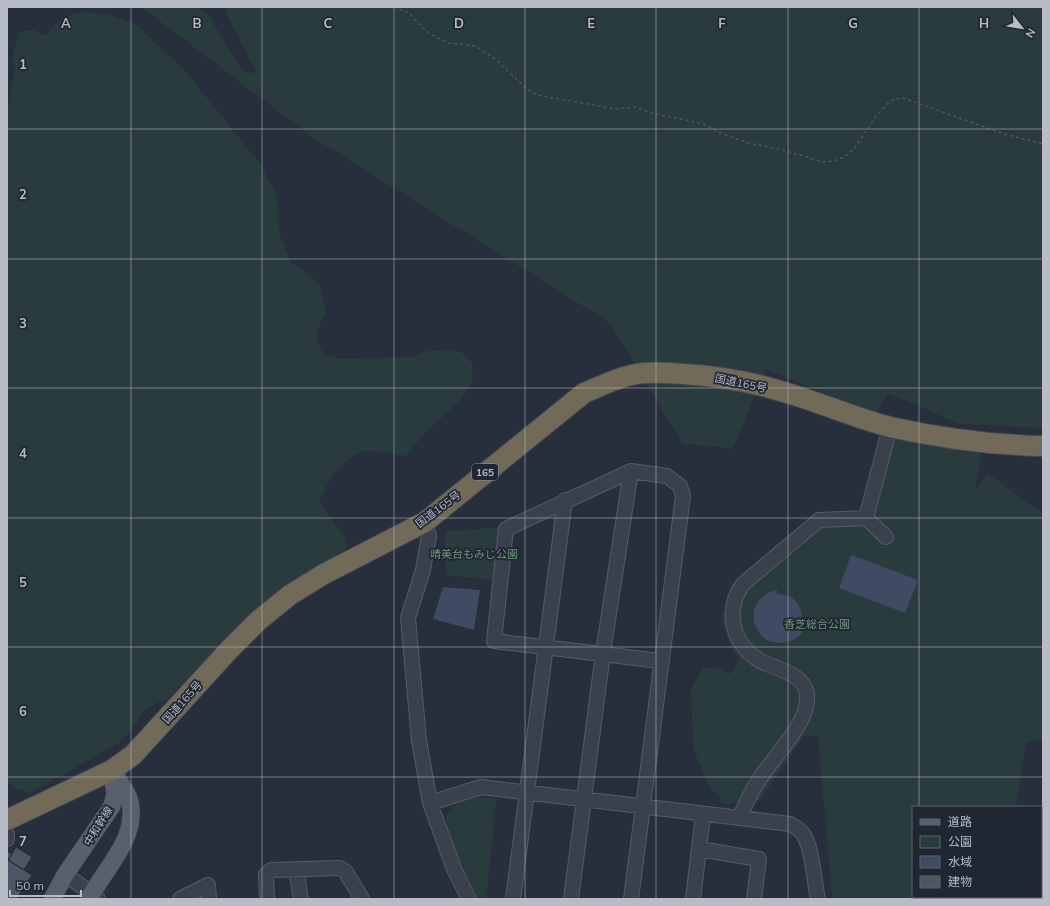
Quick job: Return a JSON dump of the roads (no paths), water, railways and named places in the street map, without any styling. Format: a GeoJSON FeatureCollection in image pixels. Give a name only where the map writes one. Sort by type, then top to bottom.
{"type":"FeatureCollection","features":[{"type":"Feature","properties":{"kind":"highway","name":"国道165号"},"geometry":{"type":"LineString","coordinates":[[7,820],[112,770],[133,755],[156,732],[228,651],[259,620],[290,595],[324,574],[425,522],[584,393],[632,375],[663,373],[727,378],[787,393],[826,408],[890,427],[952,438],[1012,445],[1043,446]]}},
{"type":"Feature","properties":{"kind":"main road","name":"中和幹線"},"geometry":{"type":"LineString","coordinates":[[52,899],[65,875],[112,806],[115,794],[112,770]]}},
{"type":"Feature","properties":{"kind":"main road","name":"中和幹線"},"geometry":{"type":"LineString","coordinates":[[93,897],[122,846],[128,833],[131,817],[130,802],[112,770]]}},
{"type":"Feature","properties":{"kind":"street"},"geometry":{"type":"LineString","coordinates":[[866,518],[890,427]]}},
{"type":"Feature","properties":{"kind":"street"},"geometry":{"type":"LineString","coordinates":[[571,899],[603,653],[631,471]]}},
{"type":"Feature","properties":{"kind":"street"},"geometry":{"type":"LineString","coordinates":[[631,899],[644,807],[660,661],[683,496],[680,486],[667,476],[631,471],[565,500],[506,529],[494,641],[660,661]]}},
{"type":"Feature","properties":{"kind":"street"},"geometry":{"type":"LineString","coordinates":[[512,899],[547,647],[565,500]]}},
{"type":"Feature","properties":{"kind":"street"},"geometry":{"type":"LineString","coordinates":[[739,818],[757,782],[801,720],[806,705],[807,693],[802,683],[795,676],[758,659],[739,641],[733,626],[732,617],[735,598],[743,584],[819,520],[866,518],[886,537]]}},
{"type":"Feature","properties":{"kind":"street"},"geometry":{"type":"LineString","coordinates":[[425,522],[429,536],[423,570],[408,618],[420,740],[430,802],[454,869],[469,899]]}},
{"type":"Feature","properties":{"kind":"street"},"geometry":{"type":"LineString","coordinates":[[430,802],[481,787],[703,815],[790,824],[803,834],[808,844],[818,899]]}},
{"type":"Feature","properties":{"kind":"street"},"geometry":{"type":"LineString","coordinates":[[693,899],[703,815]]}},
{"type":"Feature","properties":{"kind":"street"},"geometry":{"type":"LineString","coordinates":[[7,834],[7,839]]}},
{"type":"Feature","properties":{"kind":"street"},"geometry":{"type":"LineString","coordinates":[[699,849],[759,859],[754,899]]}},
{"type":"Feature","properties":{"kind":"street"},"geometry":{"type":"LineString","coordinates":[[267,899],[266,875],[271,870],[340,868],[345,871],[362,899]]}},
{"type":"Feature","properties":{"kind":"street"},"geometry":{"type":"LineString","coordinates":[[296,869],[301,899]]}},
{"type":"Feature","properties":{"kind":"street"},"geometry":{"type":"LineString","coordinates":[[65,875],[93,897]]}},
{"type":"Feature","properties":{"kind":"street"},"geometry":{"type":"LineString","coordinates":[[180,899],[208,885],[209,899]]}},
{"type":"Feature","properties":{"kind":"water"},"geometry":{"type":"Polygon","coordinates":[[[851,555],[918,580],[905,613],[839,588],[851,555]]]}},
{"type":"Feature","properties":{"kind":"water"},"geometry":{"type":"Polygon","coordinates":[[[443,587],[480,590],[474,630],[433,619],[443,587]]]}},
{"type":"Feature","properties":{"kind":"water"},"geometry":{"type":"Polygon","coordinates":[[[777,590],[777,594],[789,597],[797,603],[800,608],[802,625],[805,626],[801,634],[795,639],[777,643],[766,640],[759,632],[755,623],[754,613],[757,603],[765,595],[777,590]]]}},
{"type":"Feature","properties":{"kind":"park label","name":"晴美台もみじ公園"},"geometry":{"type":"Point","coordinates":[474,554]}},
{"type":"Feature","properties":{"kind":"park label","name":"香芝総合公園"},"geometry":{"type":"Point","coordinates":[817,624]}}]}
